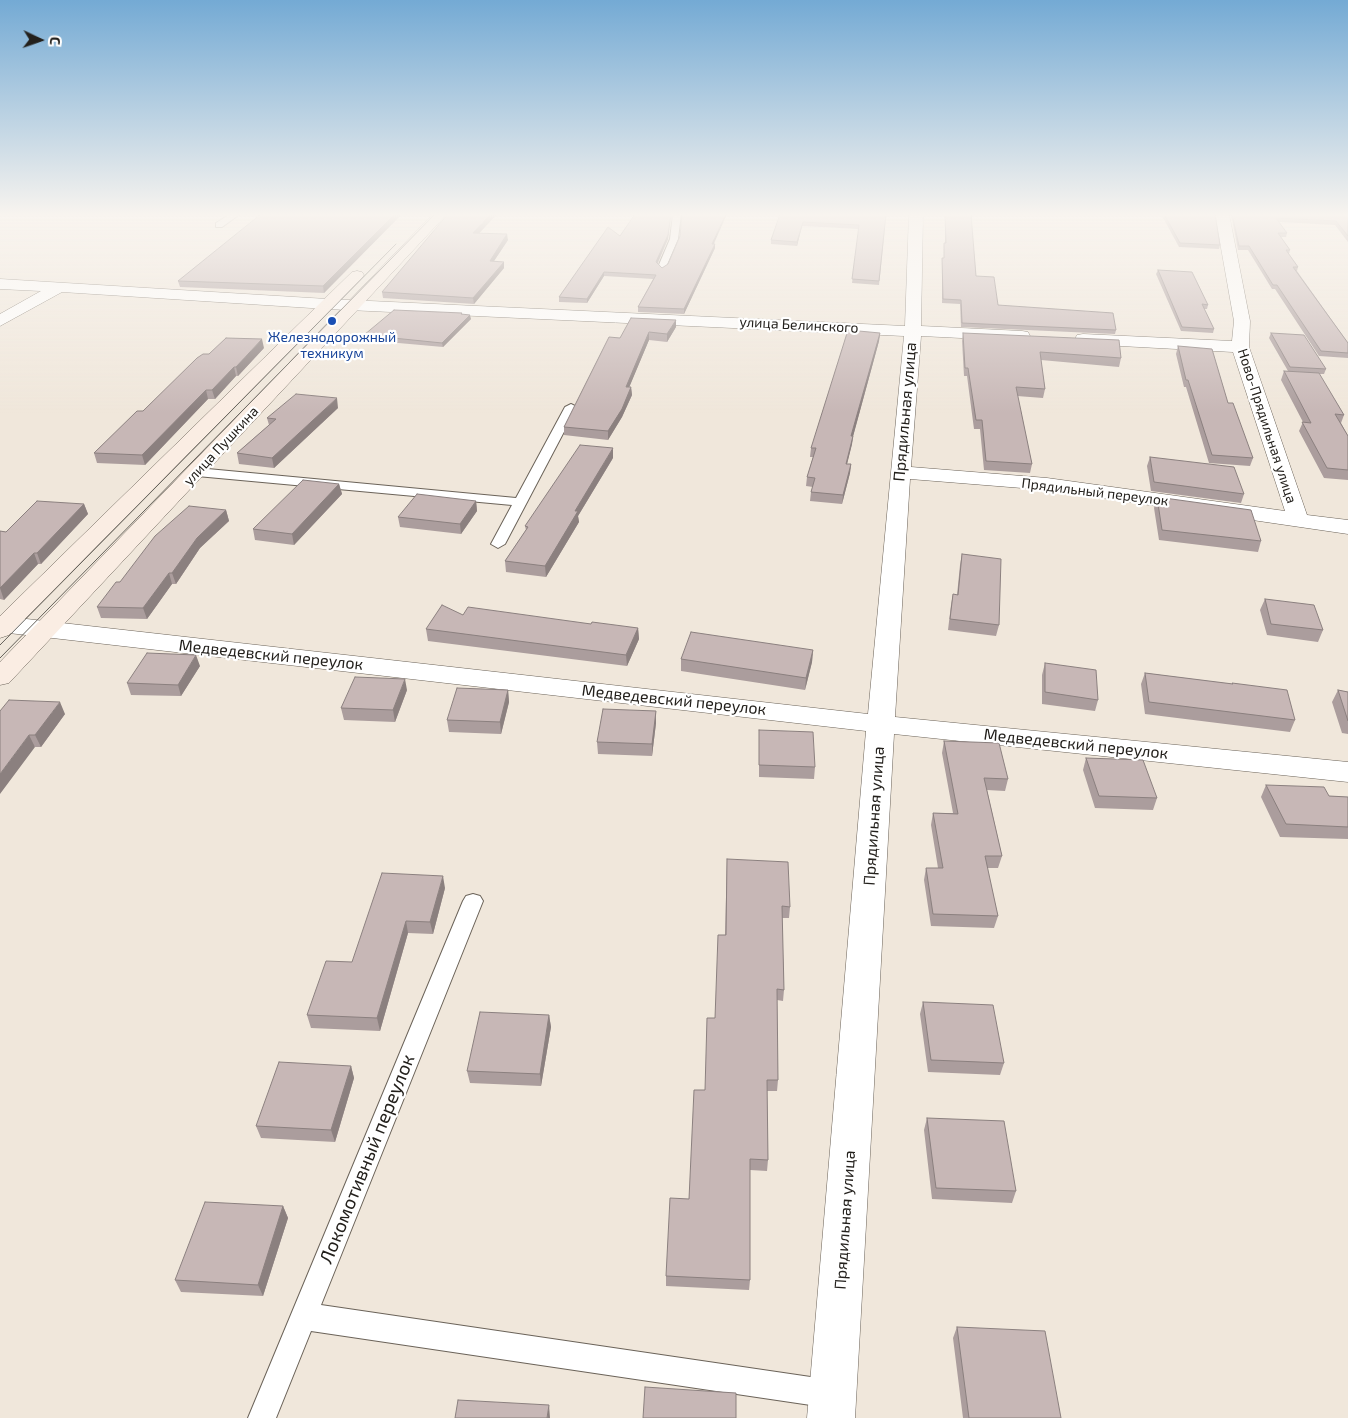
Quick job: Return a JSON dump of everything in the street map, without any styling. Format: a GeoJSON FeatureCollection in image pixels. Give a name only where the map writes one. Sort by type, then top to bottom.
{"type":"FeatureCollection","features":[{"type":"Feature","properties":{"kind":"main road","name":"улица Пушкина"},"geometry":{"type":"LineString","coordinates":[[2,626],[351,280]]}},
{"type":"Feature","properties":{"kind":"main road","name":"улица Пушкина"},"geometry":{"type":"LineString","coordinates":[[0,677],[197,472],[376,280]]}},
{"type":"Feature","properties":{"kind":"street","name":"Прядильная улица"},"geometry":{"type":"LineString","coordinates":[[832,1406],[881,724],[913,330],[914,280]]}},
{"type":"Feature","properties":{"kind":"street","name":"Ново-Прядильная улица"},"geometry":{"type":"LineString","coordinates":[[1234,280],[1242,321],[1240,347],[1298,519]]}},
{"type":"Feature","properties":{"kind":"street","name":"улица Белинского"},"geometry":{"type":"LineString","coordinates":[[0,284],[327,304],[1042,337]]}},
{"type":"Feature","properties":{"kind":"street"},"geometry":{"type":"LineString","coordinates":[[0,321],[60,287]]}},
{"type":"Feature","properties":{"kind":"street"},"geometry":{"type":"LineString","coordinates":[[1071,338],[1240,347]]}},
{"type":"Feature","properties":{"kind":"street","name":"Прядильный переулок"},"geometry":{"type":"LineString","coordinates":[[900,472],[1047,484],[1348,527]]}},
{"type":"Feature","properties":{"kind":"street","name":"Медведевский переулок"},"geometry":{"type":"LineString","coordinates":[[2,626],[47,629],[881,724],[1348,772]]}},
{"type":"Feature","properties":{"kind":"lane"},"geometry":{"type":"LineString","coordinates":[[498,544],[571,407]]}},
{"type":"Feature","properties":{"kind":"lane"},"geometry":{"type":"LineString","coordinates":[[197,472],[521,502]]}},
{"type":"Feature","properties":{"kind":"lane","name":"Локомотивный переулок"},"geometry":{"type":"LineString","coordinates":[[262,1418],[473,901]]}},
{"type":"Feature","properties":{"kind":"lane"},"geometry":{"type":"LineString","coordinates":[[303,1316],[832,1406]]}},
{"type":"Feature","properties":{"kind":"building"},"geometry":{"type":"Polygon","coordinates":[[[179,280],[329,280],[323,286],[179,280]]]}},
{"type":"Feature","properties":{"kind":"building"},"geometry":{"type":"Polygon","coordinates":[[[392,280],[488,280],[473,298],[382,292],[392,280]]]}},
{"type":"Feature","properties":{"kind":"building"},"geometry":{"type":"Polygon","coordinates":[[[571,280],[599,280],[587,299],[559,297],[571,280]]]}},
{"type":"Feature","properties":{"kind":"building"},"geometry":{"type":"Polygon","coordinates":[[[653,280],[698,280],[684,309],[638,307],[653,280]]]}},
{"type":"Feature","properties":{"kind":"building"},"geometry":{"type":"Polygon","coordinates":[[[943,280],[994,280],[998,305],[1113,313],[1116,330],[962,323],[961,300],[943,299],[943,280]]]}},
{"type":"Feature","properties":{"kind":"building"},"geometry":{"type":"Polygon","coordinates":[[[1162,280],[1196,280],[1208,305],[1202,304],[1214,329],[1182,327],[1162,280]]]}},
{"type":"Feature","properties":{"kind":"building"},"geometry":{"type":"Polygon","coordinates":[[[1270,280],[1303,280],[1348,343],[1348,353],[1321,351],[1277,285],[1273,285],[1270,280]]]}},
{"type":"Feature","properties":{"kind":"building"},"geometry":{"type":"Polygon","coordinates":[[[394,310],[470,315],[442,343],[364,335],[394,310]]]}},
{"type":"Feature","properties":{"kind":"building"},"geometry":{"type":"Polygon","coordinates":[[[631,318],[676,320],[667,334],[649,332],[626,387],[631,387],[622,409],[608,431],[564,427],[609,337],[620,338],[631,318]]]}},
{"type":"Feature","properties":{"kind":"building"},"geometry":{"type":"Polygon","coordinates":[[[848,330],[880,333],[851,436],[853,436],[846,464],[851,464],[843,495],[811,492],[815,478],[807,477],[816,448],[811,448],[848,330]]]}},
{"type":"Feature","properties":{"kind":"building"},"geometry":{"type":"Polygon","coordinates":[[[963,333],[1119,340],[1121,358],[1040,352],[1045,389],[1016,387],[1032,464],[986,461],[982,420],[976,420],[968,368],[965,368],[963,333]]]}},
{"type":"Feature","properties":{"kind":"building"},"geometry":{"type":"Polygon","coordinates":[[[1271,333],[1304,335],[1326,369],[1290,367],[1271,333]]]}},
{"type":"Feature","properties":{"kind":"building"},"geometry":{"type":"Polygon","coordinates":[[[226,338],[262,339],[212,390],[206,390],[142,455],[94,453],[137,411],[143,411],[197,358],[203,354],[209,354],[226,338]]]}},
{"type":"Feature","properties":{"kind":"building"},"geometry":{"type":"Polygon","coordinates":[[[1178,346],[1212,349],[1228,403],[1233,403],[1253,458],[1212,455],[1188,380],[1186,380],[1178,346]]]}},
{"type":"Feature","properties":{"kind":"building"},"geometry":{"type":"Polygon","coordinates":[[[1284,371],[1319,373],[1344,415],[1335,414],[1348,436],[1348,470],[1327,468],[1302,422],[1311,423],[1284,371]]]}},
{"type":"Feature","properties":{"kind":"building"},"geometry":{"type":"Polygon","coordinates":[[[296,394],[337,398],[272,458],[237,453],[276,419],[267,418],[296,394]]]}},
{"type":"Feature","properties":{"kind":"building"},"geometry":{"type":"Polygon","coordinates":[[[580,445],[613,448],[545,566],[505,561],[528,527],[525,526],[580,445]]]}},
{"type":"Feature","properties":{"kind":"building"},"geometry":{"type":"Polygon","coordinates":[[[1150,457],[1234,467],[1244,494],[1154,482],[1150,457]]]}},
{"type":"Feature","properties":{"kind":"building"},"geometry":{"type":"Polygon","coordinates":[[[303,480],[339,484],[292,534],[253,529],[303,480]]]}},
{"type":"Feature","properties":{"kind":"building"},"geometry":{"type":"Polygon","coordinates":[[[417,494],[476,501],[460,524],[398,517],[417,494]]]}},
{"type":"Feature","properties":{"kind":"building"},"geometry":{"type":"Polygon","coordinates":[[[1157,497],[1251,510],[1261,541],[1162,530],[1157,497]]]}},
{"type":"Feature","properties":{"kind":"building"},"geometry":{"type":"Polygon","coordinates":[[[37,501],[84,504],[0,588],[0,531],[6,532],[37,501]]]}},
{"type":"Feature","properties":{"kind":"building"},"geometry":{"type":"Polygon","coordinates":[[[189,506],[226,510],[197,538],[172,573],[169,573],[143,608],[97,607],[116,582],[120,582],[155,536],[189,506]]]}},
{"type":"Feature","properties":{"kind":"building"},"geometry":{"type":"Polygon","coordinates":[[[962,554],[1001,559],[999,625],[950,619],[953,594],[958,595],[962,554]]]}},
{"type":"Feature","properties":{"kind":"building"},"geometry":{"type":"Polygon","coordinates":[[[1265,599],[1314,605],[1323,630],[1271,624],[1265,599]]]}},
{"type":"Feature","properties":{"kind":"building"},"geometry":{"type":"Polygon","coordinates":[[[442,605],[463,615],[468,607],[591,624],[592,622],[638,628],[626,655],[426,629],[442,605]]]}},
{"type":"Feature","properties":{"kind":"building"},"geometry":{"type":"Polygon","coordinates":[[[691,632],[813,650],[806,678],[681,659],[691,632]]]}},
{"type":"Feature","properties":{"kind":"building"},"geometry":{"type":"Polygon","coordinates":[[[147,653],[196,655],[178,685],[127,683],[147,653]]]}},
{"type":"Feature","properties":{"kind":"building"},"geometry":{"type":"Polygon","coordinates":[[[1045,663],[1096,670],[1098,700],[1045,692],[1045,663]]]}},
{"type":"Feature","properties":{"kind":"building"},"geometry":{"type":"Polygon","coordinates":[[[1145,673],[1287,690],[1295,720],[1149,702],[1145,673]]]}},
{"type":"Feature","properties":{"kind":"building"},"geometry":{"type":"Polygon","coordinates":[[[355,677],[405,679],[393,710],[341,708],[355,677]]]}},
{"type":"Feature","properties":{"kind":"building"},"geometry":{"type":"Polygon","coordinates":[[[457,688],[508,690],[500,722],[447,720],[457,688]]]}},
{"type":"Feature","properties":{"kind":"building"},"geometry":{"type":"Polygon","coordinates":[[[1338,690],[1348,692],[1348,721],[1338,690]]]}},
{"type":"Feature","properties":{"kind":"building"},"geometry":{"type":"Polygon","coordinates":[[[9,700],[60,702],[35,735],[29,735],[0,774],[0,711],[9,700]]]}},
{"type":"Feature","properties":{"kind":"building"},"geometry":{"type":"Polygon","coordinates":[[[603,709],[656,711],[652,744],[597,742],[603,709]]]}},
{"type":"Feature","properties":{"kind":"building"},"geometry":{"type":"Polygon","coordinates":[[[759,730],[813,732],[815,767],[759,765],[759,730]]]}},
{"type":"Feature","properties":{"kind":"building"},"geometry":{"type":"Polygon","coordinates":[[[944,741],[999,743],[1008,779],[984,778],[1002,856],[985,856],[998,916],[933,914],[926,868],[943,868],[933,813],[958,814],[944,741]]]}},
{"type":"Feature","properties":{"kind":"building"},"geometry":{"type":"Polygon","coordinates":[[[1086,758],[1143,760],[1157,798],[1099,796],[1086,758]]]}},
{"type":"Feature","properties":{"kind":"building"},"geometry":{"type":"Polygon","coordinates":[[[1266,785],[1324,787],[1329,796],[1348,797],[1348,827],[1286,824],[1266,785]]]}},
{"type":"Feature","properties":{"kind":"building"},"geometry":{"type":"Polygon","coordinates":[[[727,859],[788,862],[790,907],[782,906],[784,990],[777,989],[778,1080],[767,1080],[768,1160],[750,1159],[750,1280],[666,1276],[670,1198],[689,1199],[694,1090],[705,1090],[707,1018],[715,1018],[718,935],[726,935],[727,859]]]}},
{"type":"Feature","properties":{"kind":"building"},"geometry":{"type":"Polygon","coordinates":[[[382,873],[443,876],[430,922],[406,921],[377,1018],[307,1015],[326,961],[352,962],[382,873]]]}},
{"type":"Feature","properties":{"kind":"building"},"geometry":{"type":"Polygon","coordinates":[[[923,1002],[993,1005],[1004,1063],[931,1060],[923,1002]]]}},
{"type":"Feature","properties":{"kind":"building"},"geometry":{"type":"Polygon","coordinates":[[[480,1012],[549,1015],[540,1074],[467,1071],[480,1012]]]}},
{"type":"Feature","properties":{"kind":"building"},"geometry":{"type":"Polygon","coordinates":[[[279,1062],[351,1066],[331,1130],[256,1126],[279,1062]]]}},
{"type":"Feature","properties":{"kind":"building"},"geometry":{"type":"Polygon","coordinates":[[[927,1118],[1004,1121],[1016,1191],[936,1188],[927,1118]]]}},
{"type":"Feature","properties":{"kind":"building"},"geometry":{"type":"Polygon","coordinates":[[[205,1202],[283,1206],[258,1285],[175,1280],[205,1202]]]}},
{"type":"Feature","properties":{"kind":"building"},"geometry":{"type":"Polygon","coordinates":[[[957,1327],[1045,1331],[1061,1418],[969,1418],[957,1327]]]}},
{"type":"Feature","properties":{"kind":"building"},"geometry":{"type":"Polygon","coordinates":[[[645,1387],[736,1393],[736,1418],[643,1418],[645,1387]]]}},
{"type":"Feature","properties":{"kind":"building"},"geometry":{"type":"Polygon","coordinates":[[[458,1400],[549,1405],[547,1418],[455,1418],[458,1400]]]}},
{"type":"Feature","properties":{"kind":"tram line"},"geometry":{"type":"LineString","coordinates":[[0,645],[360,280]]}},
{"type":"Feature","properties":{"kind":"tram line"},"geometry":{"type":"LineString","coordinates":[[0,658],[370,280]]}},
{"type":"Feature","properties":{"kind":"place","name":"Железнодорожный техникум"},"geometry":{"type":"Point","coordinates":[332,321]}}]}
